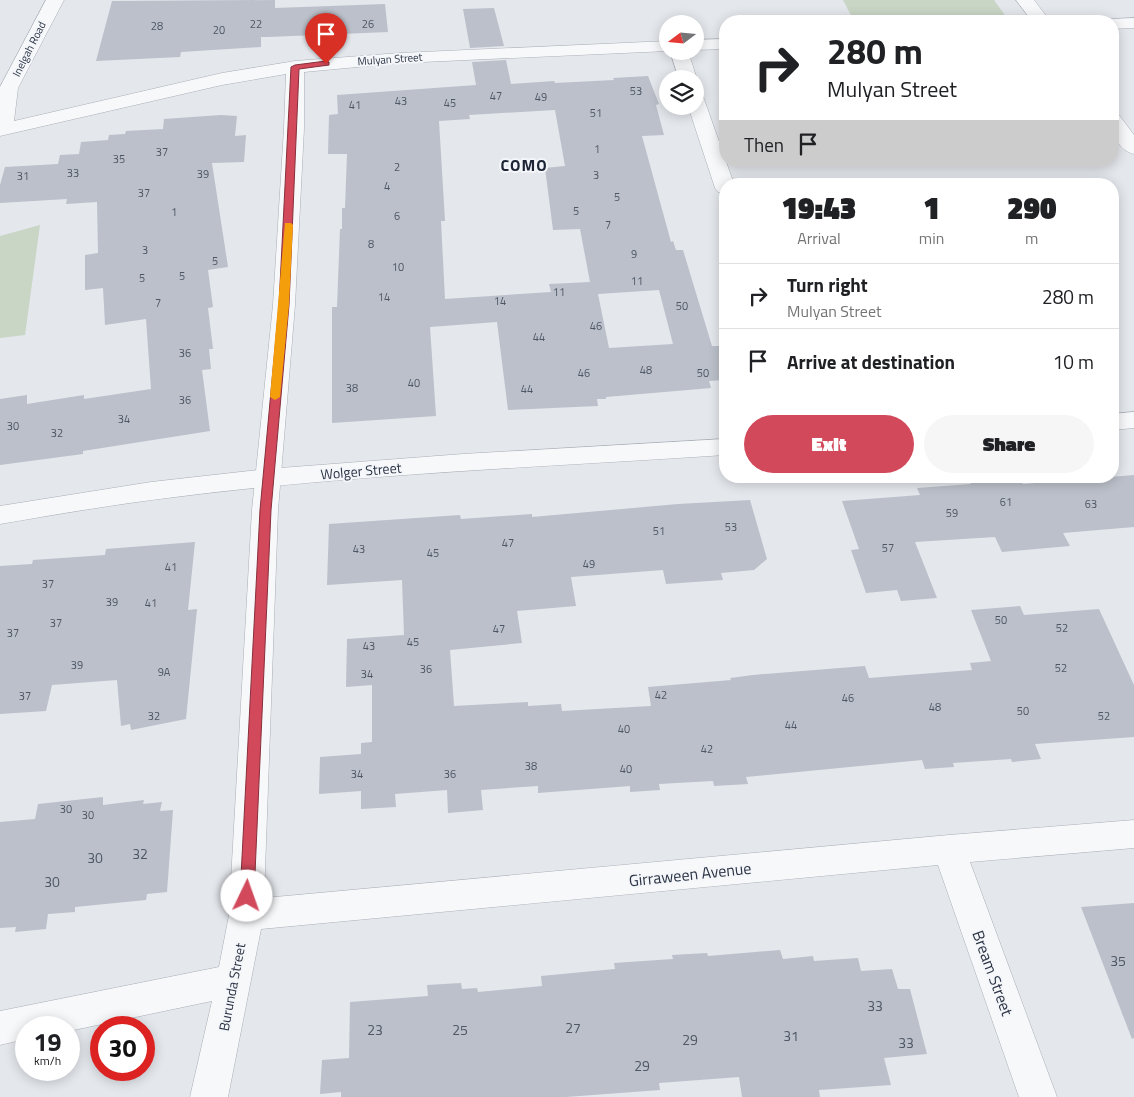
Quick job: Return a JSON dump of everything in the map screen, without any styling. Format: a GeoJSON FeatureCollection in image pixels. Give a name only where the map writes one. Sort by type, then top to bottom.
{"type":"FeatureCollection","features":[{"type":"Feature","properties":{"kind":"street","name":"Inelgah Road"},"geometry":{"type":"LineString","coordinates":[[2,130],[9,88],[55,0]]}},
{"type":"Feature","properties":{"kind":"street"},"geometry":{"type":"LineString","coordinates":[[1025,0],[1036,15]]}},
{"type":"Feature","properties":{"kind":"street"},"geometry":{"type":"LineString","coordinates":[[1119,24],[1134,23]]}},
{"type":"Feature","properties":{"kind":"street"},"geometry":{"type":"LineString","coordinates":[[704,45],[719,44]]}},
{"type":"Feature","properties":{"kind":"street","name":"Mulyan Street"},"geometry":{"type":"LineString","coordinates":[[2,130],[214,81],[295,67],[400,58],[659,46]]}},
{"type":"Feature","properties":{"kind":"street","name":"Burunda Street"},"geometry":{"type":"LineString","coordinates":[[209,1097],[246,915],[268,478],[284,305],[295,67]]}},
{"type":"Feature","properties":{"kind":"street"},"geometry":{"type":"LineString","coordinates":[[700,115],[722,178]]}},
{"type":"Feature","properties":{"kind":"street"},"geometry":{"type":"LineString","coordinates":[[1119,128],[1134,148]]}},
{"type":"Feature","properties":{"kind":"street"},"geometry":{"type":"LineString","coordinates":[[1119,421],[1134,420]]}},
{"type":"Feature","properties":{"kind":"street","name":"Wolger Street"},"geometry":{"type":"LineString","coordinates":[[0,515],[192,486],[268,478],[430,465],[719,447]]}},
{"type":"Feature","properties":{"kind":"street","name":"Girraween Avenue"},"geometry":{"type":"LineString","coordinates":[[246,915],[571,886],[949,849],[1134,834]]}},
{"type":"Feature","properties":{"kind":"street","name":"Bream Street"},"geometry":{"type":"LineString","coordinates":[[949,849],[1038,1097]]}},
{"type":"Feature","properties":{"kind":"street"},"geometry":{"type":"LineString","coordinates":[[0,1028],[234,980]]}},
{"type":"Feature","properties":{"kind":"green space"},"geometry":{"type":"Polygon","coordinates":[[[843,0],[994,0],[1005,15],[851,15],[843,0]]]}},
{"type":"Feature","properties":{"kind":"green space"},"geometry":{"type":"Polygon","coordinates":[[[40,225],[25,335],[0,338],[0,236],[40,225]]]}},
{"type":"Feature","properties":{"kind":"building"},"geometry":{"type":"Polygon","coordinates":[[[275,0],[275,8],[385,4],[388,32],[261,37],[261,47],[181,52],[180,57],[96,61],[112,1],[275,0]]]}},
{"type":"Feature","properties":{"kind":"building"},"geometry":{"type":"Polygon","coordinates":[[[494,8],[504,46],[470,48],[463,9],[494,8]]]}},
{"type":"Feature","properties":{"kind":"building"},"geometry":{"type":"Polygon","coordinates":[[[506,60],[511,84],[614,80],[613,78],[648,76],[659,104],[656,105],[664,135],[642,136],[671,242],[673,241],[676,250],[683,250],[712,346],[719,346],[719,380],[709,381],[711,388],[606,397],[606,399],[597,399],[598,406],[508,410],[497,322],[430,327],[436,416],[332,423],[332,307],[337,307],[340,229],[342,229],[342,208],[345,208],[347,154],[328,154],[329,115],[338,114],[337,95],[476,85],[472,62],[506,60]],[[555,110],[469,115],[470,119],[439,121],[445,221],[441,221],[445,299],[551,292],[549,284],[590,282],[580,229],[553,230],[545,168],[565,166],[555,110]],[[659,290],[598,294],[609,348],[673,344],[659,290]]]}},
{"type":"Feature","properties":{"kind":"building"},"geometry":{"type":"Polygon","coordinates":[[[221,115],[237,116],[235,136],[246,135],[244,162],[212,163],[228,267],[208,270],[213,307],[208,308],[213,349],[209,349],[211,369],[202,370],[210,431],[83,451],[83,454],[0,465],[0,399],[27,395],[27,404],[84,395],[84,399],[151,389],[146,319],[105,325],[103,288],[85,290],[85,255],[98,253],[97,202],[66,204],[67,199],[0,203],[0,185],[5,167],[58,164],[60,155],[79,154],[81,142],[108,140],[109,135],[125,134],[126,131],[163,129],[164,119],[221,115]]]}},
{"type":"Feature","properties":{"kind":"building"},"geometry":{"type":"Polygon","coordinates":[[[1134,475],[1134,527],[1063,533],[1070,546],[1002,552],[995,537],[915,542],[937,598],[901,601],[897,590],[866,593],[851,550],[859,549],[842,501],[920,495],[917,488],[971,483],[1119,483],[1119,476],[1134,475]]]}},
{"type":"Feature","properties":{"kind":"building"},"geometry":{"type":"Polygon","coordinates":[[[750,500],[767,559],[754,570],[721,573],[723,580],[666,584],[663,570],[571,577],[576,606],[517,611],[522,643],[450,650],[454,706],[528,702],[528,706],[561,704],[562,711],[651,706],[648,687],[731,680],[730,678],[753,675],[865,666],[869,678],[972,670],[970,663],[991,661],[971,610],[1020,606],[1024,615],[1099,609],[1134,685],[1134,737],[1035,744],[1041,759],[1012,762],[1011,759],[953,763],[954,767],[925,769],[922,760],[746,777],[748,784],[714,786],[713,781],[659,784],[660,790],[630,792],[630,786],[538,793],[538,786],[481,790],[483,810],[448,813],[447,790],[395,794],[396,807],[361,809],[361,791],[319,794],[320,757],[361,754],[361,743],[372,742],[372,685],[346,687],[347,639],[404,635],[402,580],[327,585],[329,524],[460,515],[461,519],[532,514],[532,517],[678,504],[750,500]]]}},
{"type":"Feature","properties":{"kind":"building"},"geometry":{"type":"Polygon","coordinates":[[[195,542],[188,610],[197,609],[186,719],[131,730],[130,724],[121,726],[117,680],[52,685],[46,711],[0,714],[0,566],[32,564],[33,560],[105,555],[106,549],[195,542]]]}},
{"type":"Feature","properties":{"kind":"building"},"geometry":{"type":"Polygon","coordinates":[[[103,797],[103,805],[144,800],[143,804],[162,802],[160,811],[173,810],[167,892],[147,894],[146,900],[75,907],[75,912],[48,914],[46,929],[15,932],[16,927],[0,928],[0,822],[35,819],[38,804],[103,797]]]}},
{"type":"Feature","properties":{"kind":"building"},"geometry":{"type":"Polygon","coordinates":[[[1134,903],[1134,1038],[1132,1039],[1081,907],[1134,903]]]}},
{"type":"Feature","properties":{"kind":"building"},"geometry":{"type":"Polygon","coordinates":[[[780,950],[783,959],[813,956],[814,961],[858,958],[861,971],[892,969],[898,989],[910,989],[927,1054],[884,1058],[891,1085],[819,1090],[820,1097],[742,1097],[739,1077],[659,1083],[660,1090],[566,1097],[341,1097],[341,1092],[320,1094],[322,1060],[349,1058],[350,1002],[428,996],[427,985],[461,983],[462,989],[477,988],[478,992],[542,986],[541,976],[615,969],[614,963],[673,959],[672,955],[707,953],[708,956],[780,950]]]}},
{"type":"Feature","properties":{"kind":"slow traffic"},"geometry":{"type":"LineString","coordinates":[[275,397],[284,305],[288,225]]}},
{"type":"Feature","properties":{"kind":"district","name":"COMO"},"geometry":{"type":"Point","coordinates":[524,165]}},
{"type":"Feature","properties":{"kind":"route"},"geometry":{"type":"LineString","coordinates":[[247,896],[265,510],[284,305],[294,128],[295,67],[326,64]]}}]}
